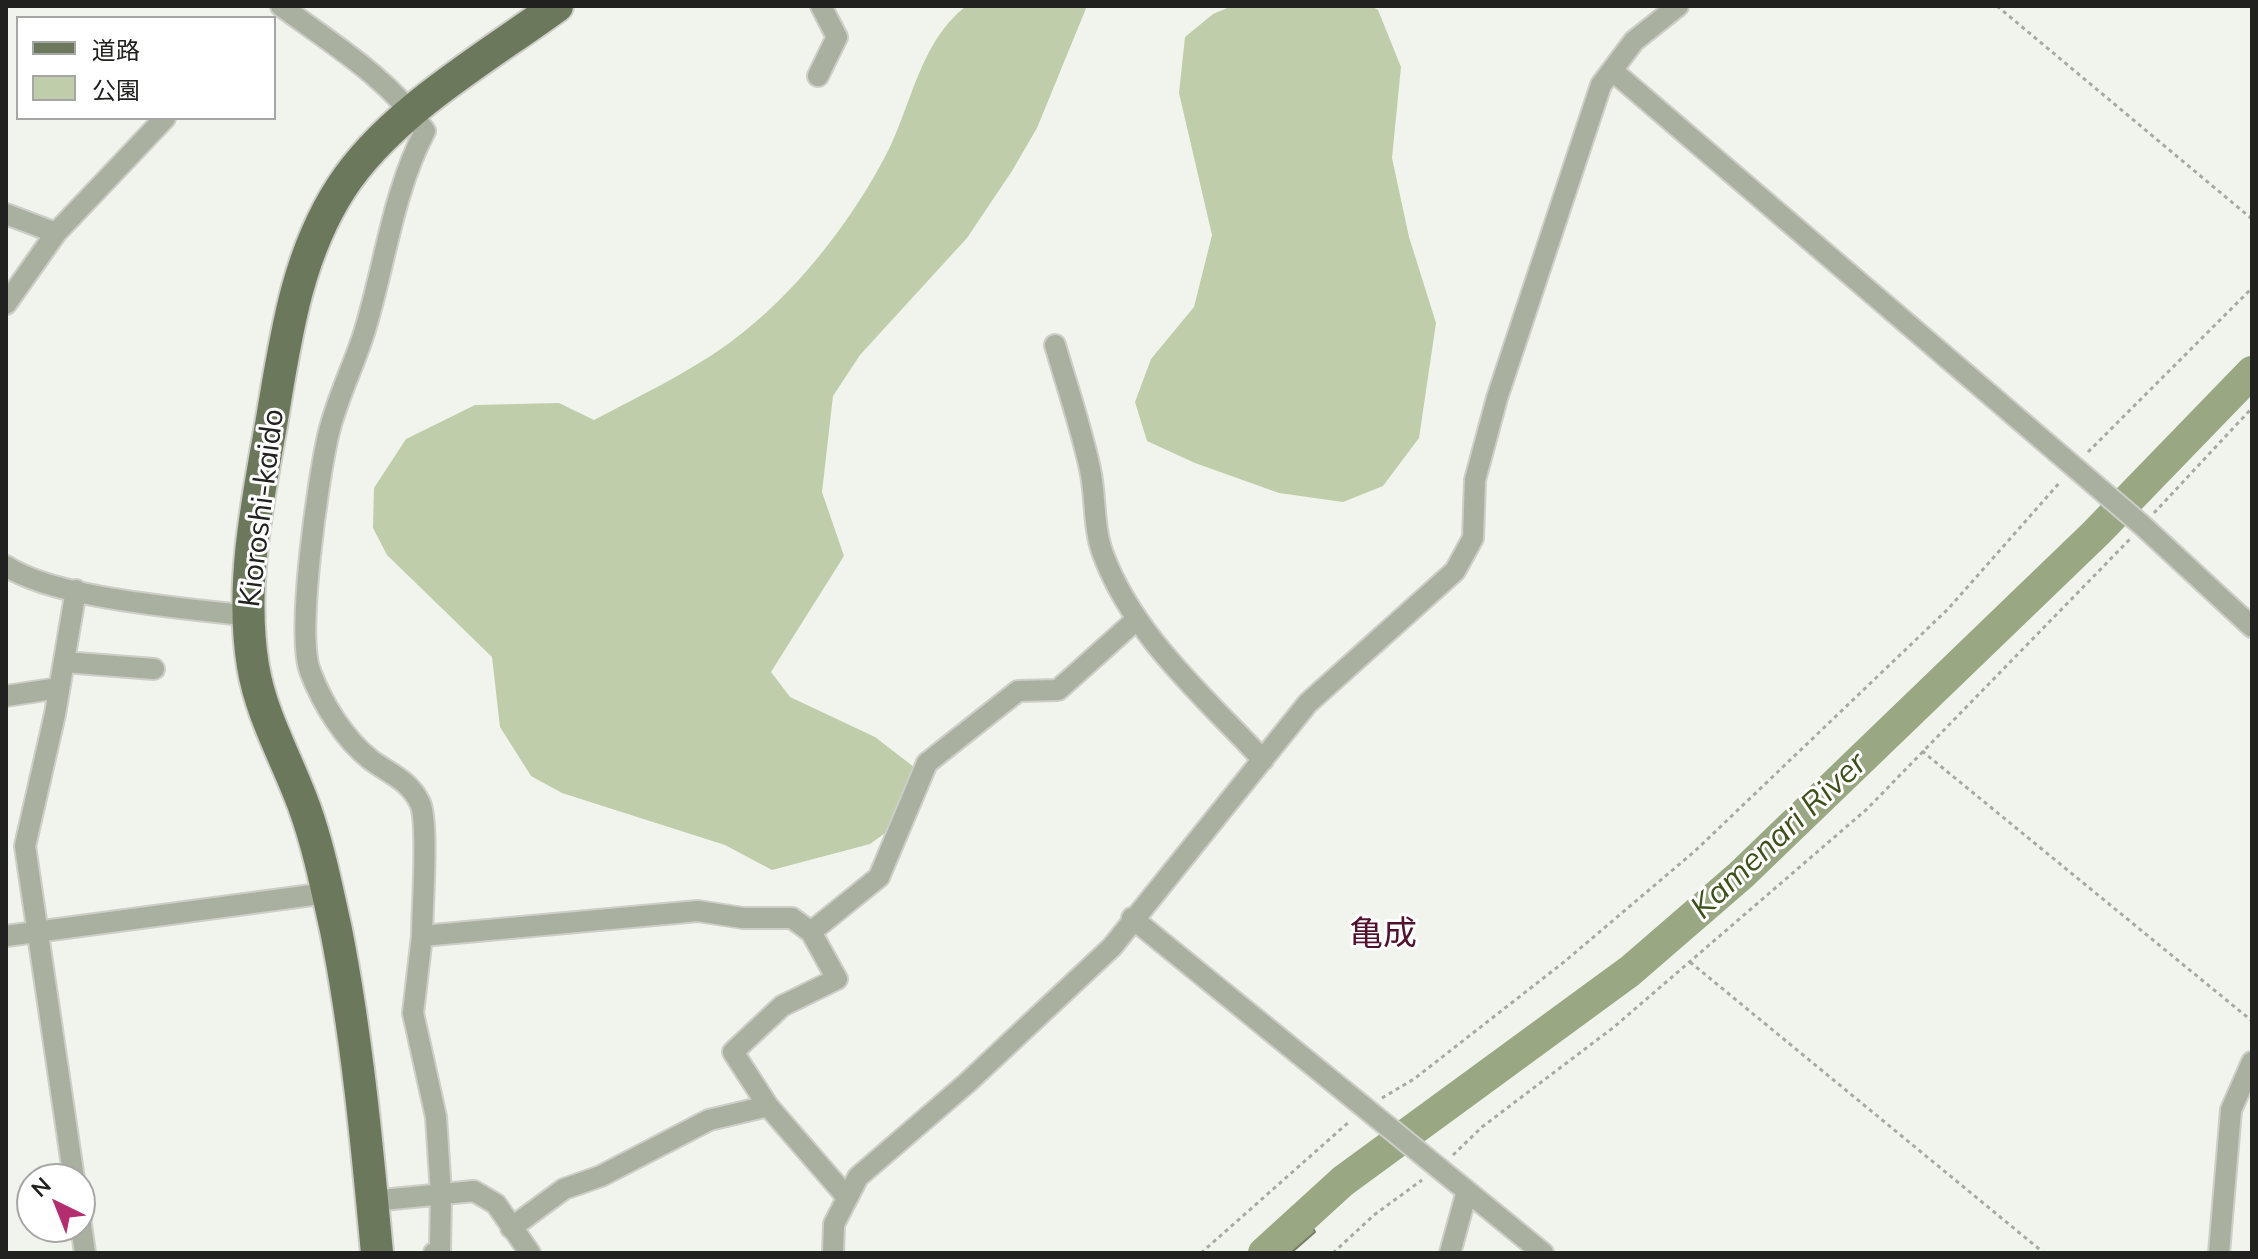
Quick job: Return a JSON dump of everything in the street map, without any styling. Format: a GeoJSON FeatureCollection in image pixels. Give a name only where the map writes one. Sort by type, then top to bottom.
{"type":"FeatureCollection","features":[{"type":"Feature","properties":{"kind":"main road","name":"Kioroshi-kaido"},"geometry":{"type":"LineString","coordinates":[[377,1253],[351,1017],[327,893],[305,809],[263,704],[253,666],[249,616],[252,551],[261,481],[289,317],[313,239],[341,187],[362,160],[412,112],[557,6]]}},
{"type":"Feature","properties":{"kind":"street"},"geometry":{"type":"LineString","coordinates":[[279,6],[354,60],[412,112],[425,131],[411,159],[364,333],[342,387],[328,437],[311,559],[306,642],[309,669],[351,742],[372,760],[403,778],[421,805],[422,936],[413,1013],[436,1117],[441,1193],[440,1251],[434,1253]]}},
{"type":"Feature","properties":{"kind":"street"},"geometry":{"type":"LineString","coordinates":[[499,49],[526,6]]}},
{"type":"Feature","properties":{"kind":"street"},"geometry":{"type":"LineString","coordinates":[[818,76],[837,37],[821,6]]}},
{"type":"Feature","properties":{"kind":"street"},"geometry":{"type":"LineString","coordinates":[[833,1253],[834,1224],[858,1177],[967,1083],[1112,947],[1132,918],[1308,703],[1455,571],[1473,538],[1475,480],[1497,398],[1601,85],[1614,72],[1634,41],[1678,6]]}},
{"type":"Feature","properties":{"kind":"street"},"geometry":{"type":"LineString","coordinates":[[1614,72],[2143,526],[2252,627]]}},
{"type":"Feature","properties":{"kind":"street"},"geometry":{"type":"LineString","coordinates":[[6,304],[56,233],[163,120]]}},
{"type":"Feature","properties":{"kind":"street"},"geometry":{"type":"LineString","coordinates":[[6,214],[56,233]]}},
{"type":"Feature","properties":{"kind":"street"},"geometry":{"type":"LineString","coordinates":[[1055,345],[1091,470],[1102,552],[1136,620],[1263,760]]}},
{"type":"Feature","properties":{"kind":"street"},"geometry":{"type":"LineString","coordinates":[[6,566],[20,575],[76,590],[249,616]]}},
{"type":"Feature","properties":{"kind":"street"},"geometry":{"type":"LineString","coordinates":[[72,1163],[25,846],[59,688],[76,590]]}},
{"type":"Feature","properties":{"kind":"street"},"geometry":{"type":"LineString","coordinates":[[811,932],[879,877],[927,763],[1018,691],[1058,690],[1136,620]]}},
{"type":"Feature","properties":{"kind":"street"},"geometry":{"type":"LineString","coordinates":[[64,662],[154,669]]}},
{"type":"Feature","properties":{"kind":"street"},"geometry":{"type":"LineString","coordinates":[[6,696],[59,688]]}},
{"type":"Feature","properties":{"kind":"street"},"geometry":{"type":"LineString","coordinates":[[6,936],[327,893]]}},
{"type":"Feature","properties":{"kind":"street"},"geometry":{"type":"LineString","coordinates":[[422,936],[698,911],[743,918],[792,918],[811,932],[837,979],[782,1006],[733,1052],[768,1106],[846,1196]]}},
{"type":"Feature","properties":{"kind":"street"},"geometry":{"type":"LineString","coordinates":[[1132,918],[1543,1253]]}},
{"type":"Feature","properties":{"kind":"street"},"geometry":{"type":"LineString","coordinates":[[2219,1253],[2231,1110],[2252,1062]]}},
{"type":"Feature","properties":{"kind":"street"},"geometry":{"type":"LineString","coordinates":[[511,1228],[564,1189],[601,1176],[709,1120],[768,1106]]}},
{"type":"Feature","properties":{"kind":"street"},"geometry":{"type":"LineString","coordinates":[[372,1201],[474,1191],[496,1204],[530,1253]]}},
{"type":"Feature","properties":{"kind":"street"},"geometry":{"type":"LineString","coordinates":[[1450,1253],[1467,1191]]}},
{"type":"Feature","properties":{"kind":"path"},"geometry":{"type":"LineString","coordinates":[[1997,6],[2252,219]]}},
{"type":"Feature","properties":{"kind":"path"},"geometry":{"type":"LineString","coordinates":[[1201,1253],[1365,1108],[1414,1079],[1564,962],[1695,851],[1948,609],[2073,467],[2252,288]]}},
{"type":"Feature","properties":{"kind":"path"},"geometry":{"type":"LineString","coordinates":[[1333,1253],[1374,1215],[1439,1168],[1482,1127],[1614,1027],[1867,809],[2143,526],[2252,408]]}},
{"type":"Feature","properties":{"kind":"path"},"geometry":{"type":"LineString","coordinates":[[1922,751],[2252,1021]]}},
{"type":"Feature","properties":{"kind":"path"},"geometry":{"type":"LineString","coordinates":[[1690,962],[2044,1253]]}},
{"type":"Feature","properties":{"kind":"green space"},"geometry":{"type":"Polygon","coordinates":[[[966,6],[1087,6],[1037,128],[1012,171],[967,238],[860,355],[833,396],[822,492],[844,556],[771,672],[790,697],[875,737],[923,774],[899,823],[870,844],[772,870],[725,845],[562,793],[531,776],[500,727],[492,657],[387,555],[373,528],[374,488],[406,439],[475,405],[559,403],[594,420],[692,368],[746,330],[787,293],[825,249],[858,203],[895,136],[927,56],[950,21],[966,6]]]}},
{"type":"Feature","properties":{"kind":"green space"},"geometry":{"type":"Polygon","coordinates":[[[1232,6],[1371,6],[1378,10],[1401,67],[1392,158],[1409,237],[1436,323],[1419,438],[1383,486],[1343,502],[1279,493],[1195,463],[1147,441],[1135,402],[1151,359],[1194,307],[1212,235],[1179,93],[1185,37],[1213,14],[1232,6]]]}},
{"type":"Feature","properties":{"kind":"shaded area"},"geometry":{"type":"Polygon","coordinates":[[[1300,1205],[1315,1232],[1291,1253],[1248,1253],[1300,1205]]]}},
{"type":"Feature","properties":{"kind":"waterway","name":"Kamenari River"},"geometry":{"type":"LineString","coordinates":[[1264,1253],[1343,1181],[1630,971],[1741,875],[2096,533],[2252,372]]}},
{"type":"Feature","properties":{"kind":"district","name":"亀成"},"geometry":{"type":"Point","coordinates":[1383,935]}}]}
